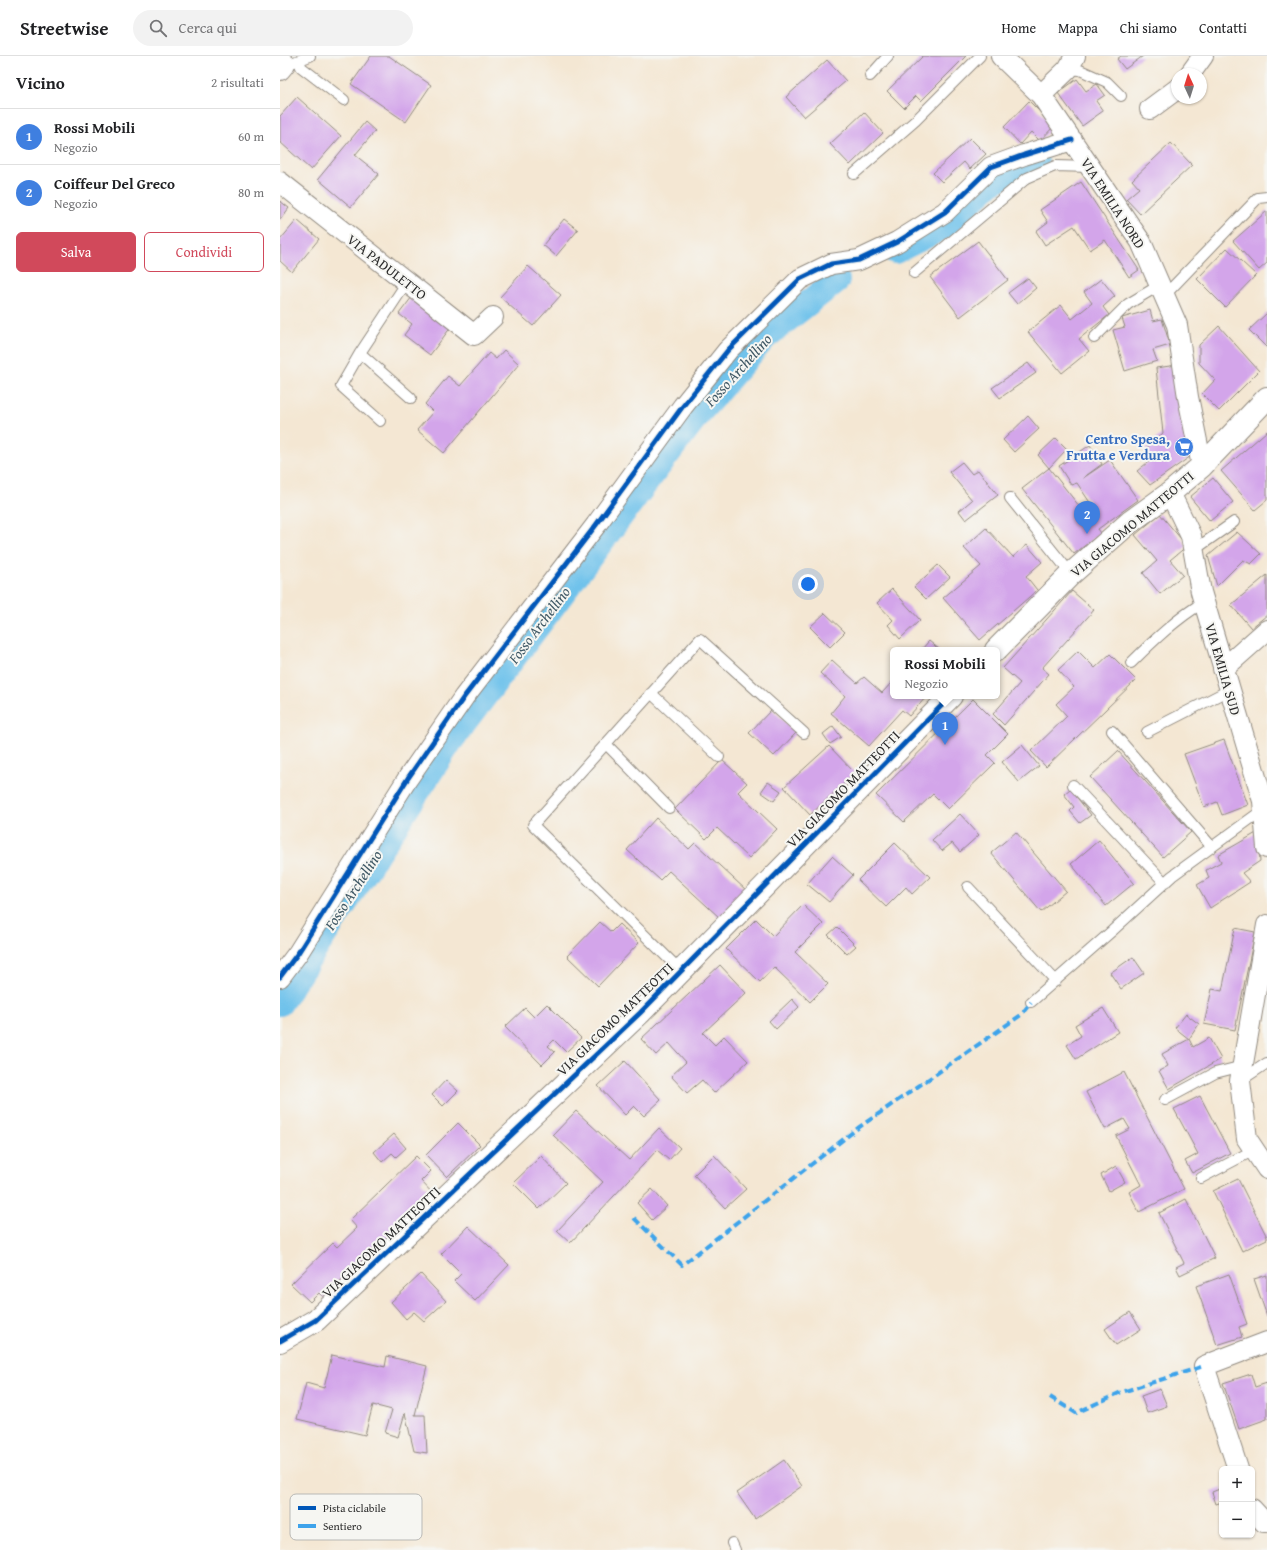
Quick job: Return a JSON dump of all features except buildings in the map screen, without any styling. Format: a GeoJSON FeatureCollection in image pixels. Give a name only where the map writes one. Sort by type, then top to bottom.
{"type":"FeatureCollection","features":[{"type":"Feature","properties":{"kind":"street","name":"VIA EMILIA NORD"},"geometry":{"type":"LineString","coordinates":[[1000,56],[1041,95],[1141,242],[1177,324],[1188,398],[1202,466]]}},
{"type":"Feature","properties":{"kind":"street"},"geometry":{"type":"LineString","coordinates":[[1194,68],[1203,56]]}},
{"type":"Feature","properties":{"kind":"street"},"geometry":{"type":"LineString","coordinates":[[1041,95],[1071,62]]}},
{"type":"Feature","properties":{"kind":"street"},"geometry":{"type":"LineString","coordinates":[[1150,109],[1171,93]]}},
{"type":"Feature","properties":{"kind":"street"},"geometry":{"type":"LineString","coordinates":[[280,977],[298,953],[408,778],[464,697],[728,350],[800,279],[831,264],[859,260],[897,242],[945,212],[990,167],[1072,140]]}},
{"type":"Feature","properties":{"kind":"street","name":"VIA PADULETTO"},"geometry":{"type":"LineString","coordinates":[[280,182],[474,335],[493,317]]}},
{"type":"Feature","properties":{"kind":"street","name":"VIA GIACOMO MATTEOTTI"},"geometry":{"type":"LineString","coordinates":[[999,647],[1071,574],[1130,522],[1170,493],[1202,466],[1267,398]]}},
{"type":"Feature","properties":{"kind":"street","name":"VIA EMILIA SUD"},"geometry":{"type":"LineString","coordinates":[[1170,493],[1191,536],[1204,602],[1263,801],[1267,848]]}},
{"type":"Feature","properties":{"kind":"street"},"geometry":{"type":"LineString","coordinates":[[1223,669],[1267,630]]}},
{"type":"Feature","properties":{"kind":"street","name":"VIA GIACOMO MATTEOTTI"},"geometry":{"type":"LineString","coordinates":[[280,1342],[316,1320],[640,1013],[948,699]]}},
{"type":"Feature","properties":{"kind":"street"},"geometry":{"type":"LineString","coordinates":[[1267,925],[1242,1073],[1248,1139],[1267,1169]]}},
{"type":"Feature","properties":{"kind":"street"},"geometry":{"type":"LineString","coordinates":[[1237,1466],[1204,1366],[1267,1342]]}},
{"type":"Feature","properties":{"kind":"street"},"geometry":{"type":"LineString","coordinates":[[1255,1512],[1264,1522],[1267,1522]]}},
{"type":"Feature","properties":{"kind":"lane"},"geometry":{"type":"LineString","coordinates":[[286,63],[310,56]]}},
{"type":"Feature","properties":{"kind":"lane"},"geometry":{"type":"LineString","coordinates":[[870,76],[888,56]]}},
{"type":"Feature","properties":{"kind":"lane"},"geometry":{"type":"LineString","coordinates":[[854,174],[915,122],[980,56]]}},
{"type":"Feature","properties":{"kind":"lane"},"geometry":{"type":"LineString","coordinates":[[1071,62],[1080,70],[1107,82],[1121,96]]}},
{"type":"Feature","properties":{"kind":"lane"},"geometry":{"type":"LineString","coordinates":[[286,63],[301,67],[344,100]]}},
{"type":"Feature","properties":{"kind":"lane"},"geometry":{"type":"LineString","coordinates":[[914,273],[1027,178],[1055,166],[1090,167]]}},
{"type":"Feature","properties":{"kind":"lane"},"geometry":{"type":"LineString","coordinates":[[1094,338],[1128,304],[1162,291],[1258,198],[1267,197]]}},
{"type":"Feature","properties":{"kind":"lane"},"geometry":{"type":"LineString","coordinates":[[380,421],[341,386],[360,353],[407,282]]}},
{"type":"Feature","properties":{"kind":"lane"},"geometry":{"type":"LineString","coordinates":[[360,353],[411,398]]}},
{"type":"Feature","properties":{"kind":"lane"},"geometry":{"type":"LineString","coordinates":[[1010,498],[1071,574]]}},
{"type":"Feature","properties":{"kind":"lane"},"geometry":{"type":"LineString","coordinates":[[1194,550],[1234,522]]}},
{"type":"Feature","properties":{"kind":"lane"},"geometry":{"type":"LineString","coordinates":[[1132,663],[1164,630],[1189,611],[1204,602]]}},
{"type":"Feature","properties":{"kind":"lane"},"geometry":{"type":"LineString","coordinates":[[682,971],[533,825],[700,639],[804,733]]}},
{"type":"Feature","properties":{"kind":"lane"},"geometry":{"type":"LineString","coordinates":[[1147,732],[1229,690]]}},
{"type":"Feature","properties":{"kind":"lane"},"geometry":{"type":"LineString","coordinates":[[651,693],[719,757]]}},
{"type":"Feature","properties":{"kind":"lane"},"geometry":{"type":"LineString","coordinates":[[1112,731],[1211,846]]}},
{"type":"Feature","properties":{"kind":"lane"},"geometry":{"type":"LineString","coordinates":[[606,744],[669,808]]}},
{"type":"Feature","properties":{"kind":"lane"},"geometry":{"type":"LineString","coordinates":[[1073,785],[1165,883]]}},
{"type":"Feature","properties":{"kind":"lane"},"geometry":{"type":"LineString","coordinates":[[1031,1002],[1165,883],[1211,846],[1264,809]]}},
{"type":"Feature","properties":{"kind":"lane"},"geometry":{"type":"LineString","coordinates":[[968,887],[1056,981]]}},
{"type":"Feature","properties":{"kind":"lane"},"geometry":{"type":"LineString","coordinates":[[1165,1100],[1215,1073],[1242,1073],[1267,1063]]}},
{"type":"Feature","properties":{"kind":"lane"},"geometry":{"type":"LineString","coordinates":[[1201,1178],[1254,1150]]}},
{"type":"Feature","properties":{"kind":"waterway","name":"Fosso Archellino"},"geometry":{"type":"LineString","coordinates":[[895,251],[943,227],[991,182],[1036,162]]}},
{"type":"Feature","properties":{"kind":"waterway","name":"Fosso Archellino"},"geometry":{"type":"LineString","coordinates":[[280,1003],[449,743],[697,415],[765,337],[837,280]]}},
{"type":"Feature","properties":{"kind":"marked path"},"geometry":{"type":"LineString","coordinates":[[634,1218],[682,1265],[858,1128],[1021,1015],[1031,1002]]}},
{"type":"Feature","properties":{"kind":"marked path"},"geometry":{"type":"LineString","coordinates":[[1050,1397],[1076,1413],[1119,1393],[1204,1366]]}},
{"type":"Feature","properties":{"kind":"cycle path"},"geometry":{"type":"LineString","coordinates":[[280,977],[298,953],[408,778],[464,697],[596,525],[683,406],[728,350],[800,279],[831,264],[859,260],[897,242],[945,212],[991,167],[1072,140]]}},
{"type":"Feature","properties":{"kind":"cycle path"},"geometry":{"type":"LineString","coordinates":[[280,1341],[316,1320],[640,1013],[948,699]]}},
{"type":"Feature","properties":{"kind":"place","name":"Centro Spesa, Frutta e Verdura"},"geometry":{"type":"Point","coordinates":[1184,447]}},
{"type":"Feature","properties":{"kind":"place","name":"Coiffeur Del Greco"},"geometry":{"type":"Point","coordinates":[1087,534]}},
{"type":"Feature","properties":{"kind":"place","name":"Rossi Mobili"},"geometry":{"type":"Point","coordinates":[945,745]}}]}
